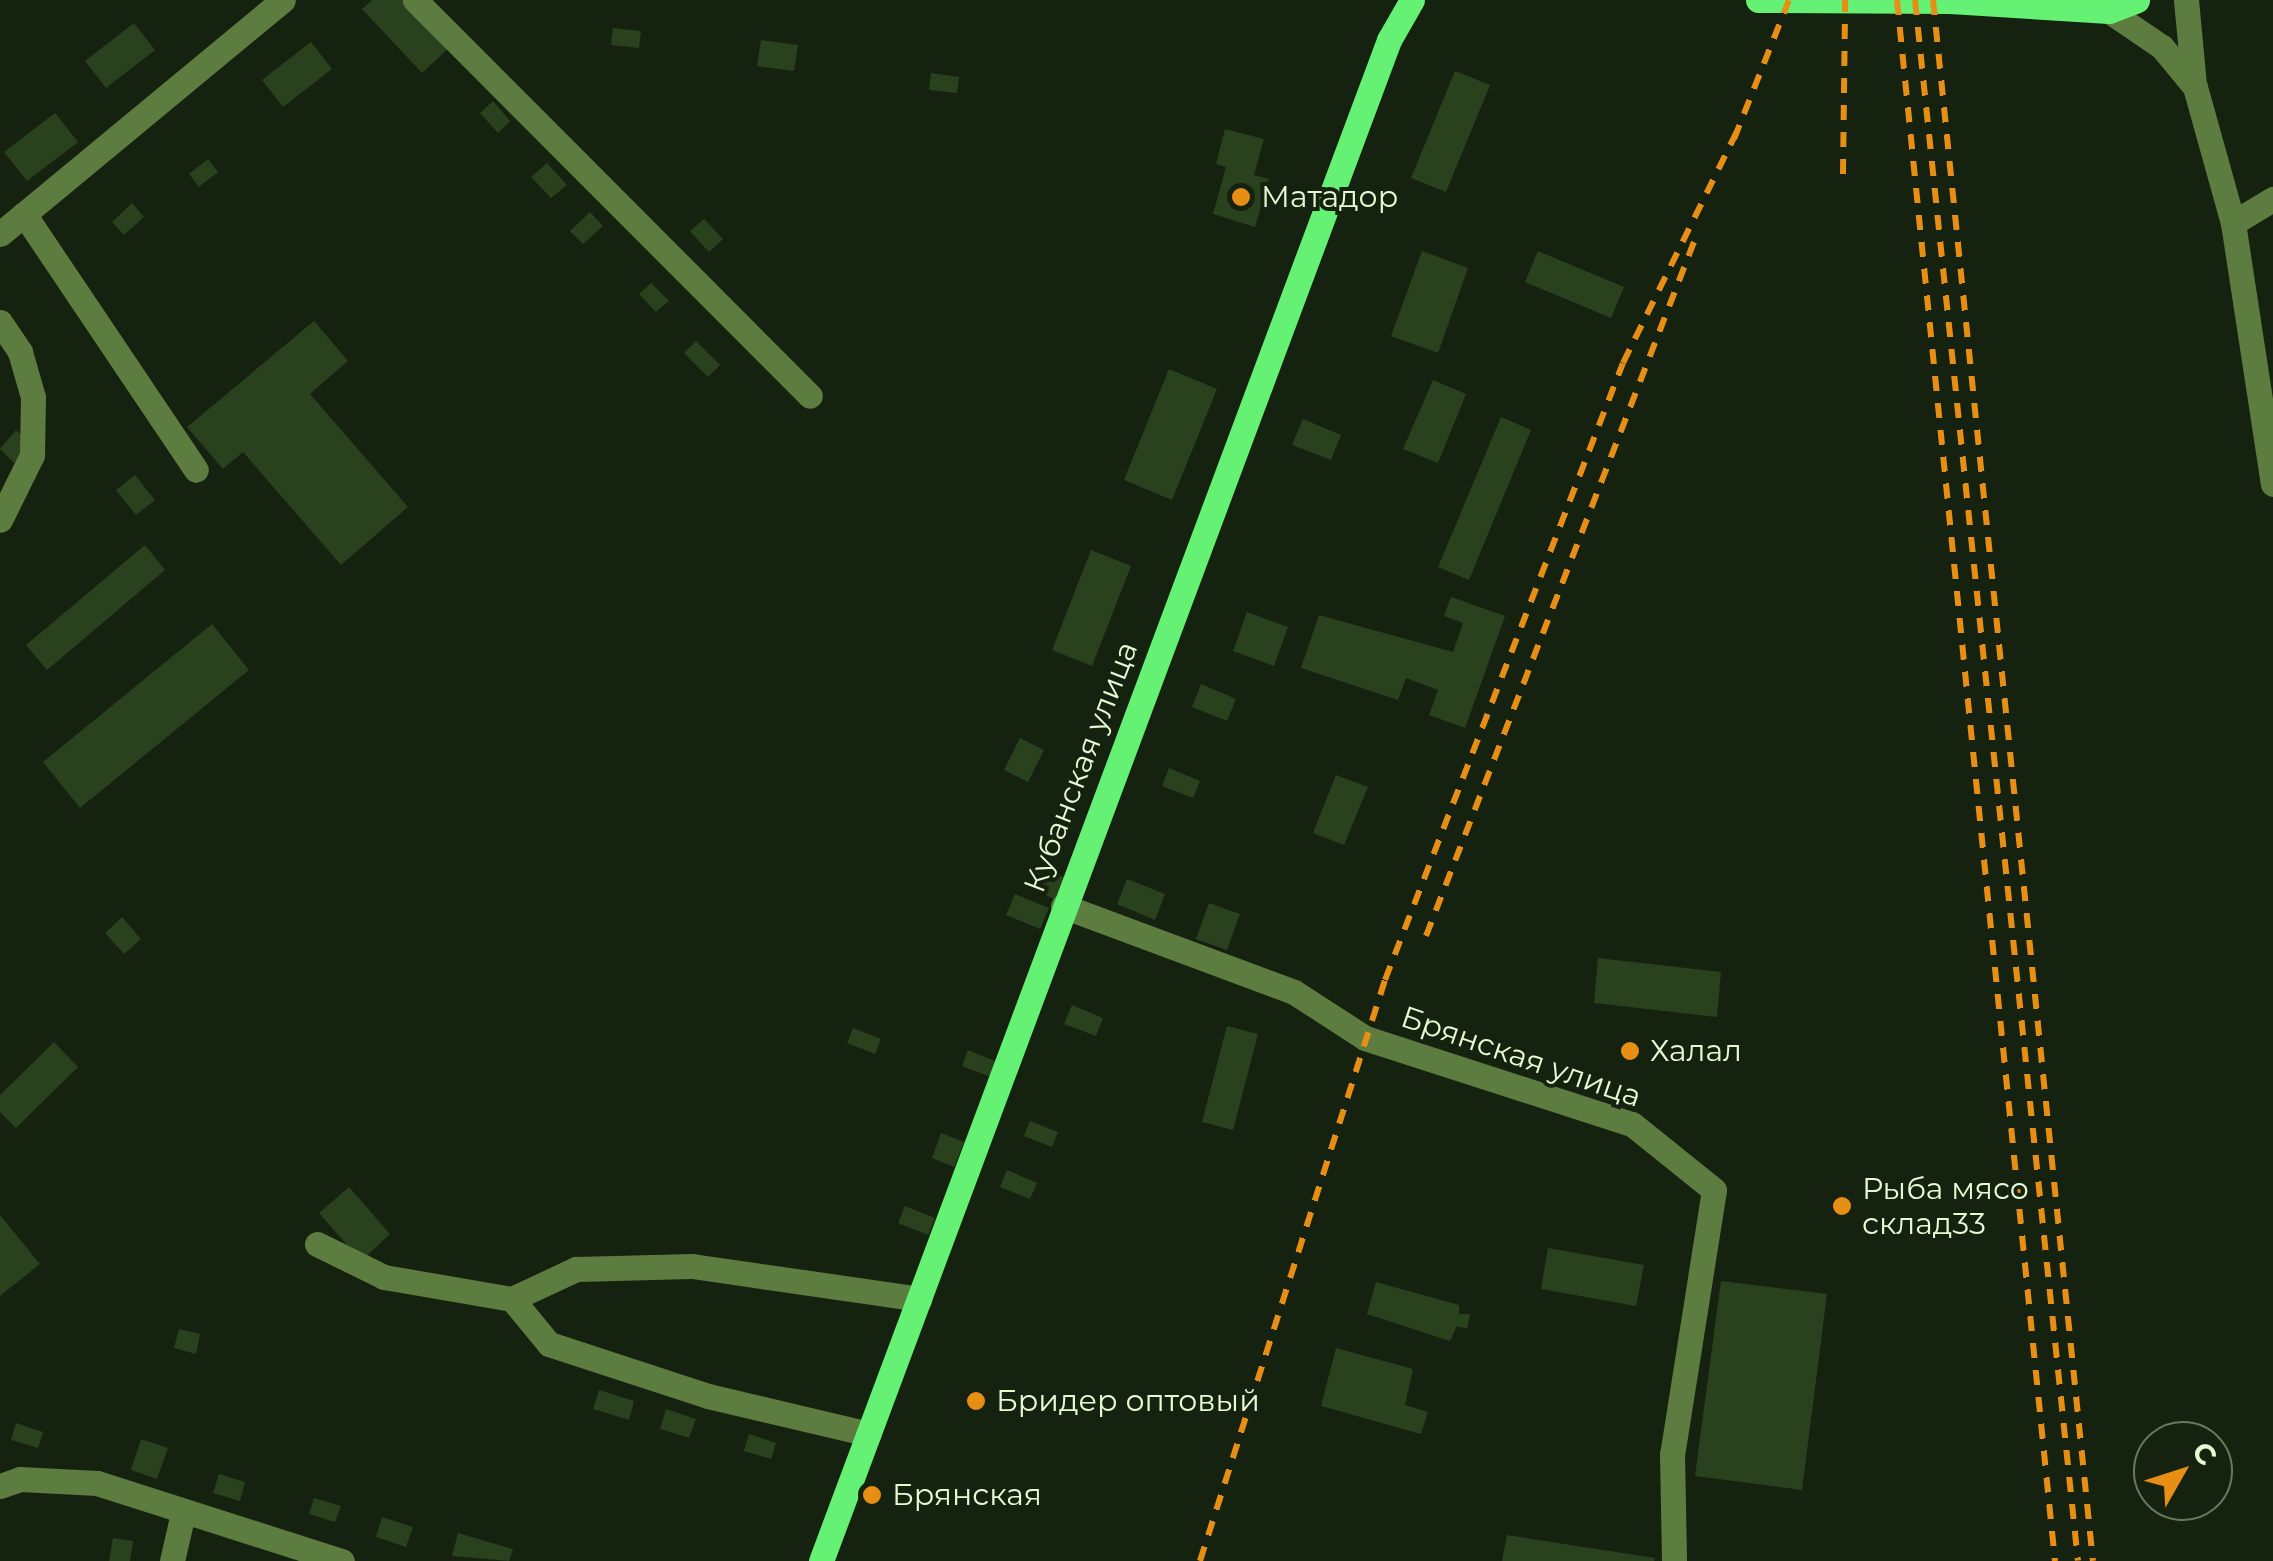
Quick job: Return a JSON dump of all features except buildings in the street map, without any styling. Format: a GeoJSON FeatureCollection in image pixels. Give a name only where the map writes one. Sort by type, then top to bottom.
{"type":"FeatureCollection","features":[{"type":"Feature","properties":{"kind":"main road","name":"Кубанская улица"},"geometry":{"type":"LineString","coordinates":[[821,1561],[1388,40],[1412,0]]}},
{"type":"Feature","properties":{"kind":"main road"},"geometry":{"type":"LineString","coordinates":[[1758,0],[1950,1],[2109,12],[2138,0]]}},
{"type":"Feature","properties":{"kind":"street"},"geometry":{"type":"LineString","coordinates":[[0,234],[283,0]]}},
{"type":"Feature","properties":{"kind":"street"},"geometry":{"type":"LineString","coordinates":[[416,0],[810,396]]}},
{"type":"Feature","properties":{"kind":"street"},"geometry":{"type":"LineString","coordinates":[[2186,0],[2194,87],[2232,223],[2273,484]]}},
{"type":"Feature","properties":{"kind":"street"},"geometry":{"type":"LineString","coordinates":[[2109,12],[2162,47],[2194,87]]}},
{"type":"Feature","properties":{"kind":"street"},"geometry":{"type":"LineString","coordinates":[[2232,223],[2273,199]]}},
{"type":"Feature","properties":{"kind":"street"},"geometry":{"type":"LineString","coordinates":[[24,214],[196,470]]}},
{"type":"Feature","properties":{"kind":"street"},"geometry":{"type":"LineString","coordinates":[[0,322],[20,352],[33,396],[32,455],[0,520]]}},
{"type":"Feature","properties":{"kind":"street","name":"Брянская улица"},"geometry":{"type":"LineString","coordinates":[[1063,906],[1294,992],[1365,1038],[1632,1124],[1714,1190],[1672,1454],[1674,1561]]}},
{"type":"Feature","properties":{"kind":"street"},"geometry":{"type":"LineString","coordinates":[[317,1244],[384,1276],[512,1299],[576,1269],[692,1266],[920,1299]]}},
{"type":"Feature","properties":{"kind":"street"},"geometry":{"type":"LineString","coordinates":[[512,1299],[549,1344],[708,1396],[869,1434]]}},
{"type":"Feature","properties":{"kind":"street"},"geometry":{"type":"LineString","coordinates":[[0,1486],[20,1479],[97,1483],[342,1561]]}},
{"type":"Feature","properties":{"kind":"street"},"geometry":{"type":"LineString","coordinates":[[172,1561],[183,1513]]}},
{"type":"Feature","properties":{"kind":"railway"},"geometry":{"type":"LineString","coordinates":[[1734,139],[1789,0]]}},
{"type":"Feature","properties":{"kind":"railway"},"geometry":{"type":"LineString","coordinates":[[1843,174],[1845,0]]}},
{"type":"Feature","properties":{"kind":"railway"},"geometry":{"type":"LineString","coordinates":[[1897,0],[2055,1561]]}},
{"type":"Feature","properties":{"kind":"railway"},"geometry":{"type":"LineString","coordinates":[[1915,0],[2078,1561]]}},
{"type":"Feature","properties":{"kind":"railway"},"geometry":{"type":"LineString","coordinates":[[1933,0],[2093,1561]]}},
{"type":"Feature","properties":{"kind":"railway"},"geometry":{"type":"LineString","coordinates":[[1200,1561],[1385,980],[1623,363],[1738,129]]}},
{"type":"Feature","properties":{"kind":"railway"},"geometry":{"type":"LineString","coordinates":[[1426,936],[1694,242]]}},
{"type":"Feature","properties":{"kind":"place","name":"Матадор"},"geometry":{"type":"Point","coordinates":[1241,197]}},
{"type":"Feature","properties":{"kind":"place","name":"Халал"},"geometry":{"type":"Point","coordinates":[1630,1051]}},
{"type":"Feature","properties":{"kind":"place","name":"Рыба мясо склад33"},"geometry":{"type":"Point","coordinates":[1842,1206]}},
{"type":"Feature","properties":{"kind":"place","name":"Бридер оптовый"},"geometry":{"type":"Point","coordinates":[976,1401]}},
{"type":"Feature","properties":{"kind":"place","name":"Брянская"},"geometry":{"type":"Point","coordinates":[872,1495]}}]}
